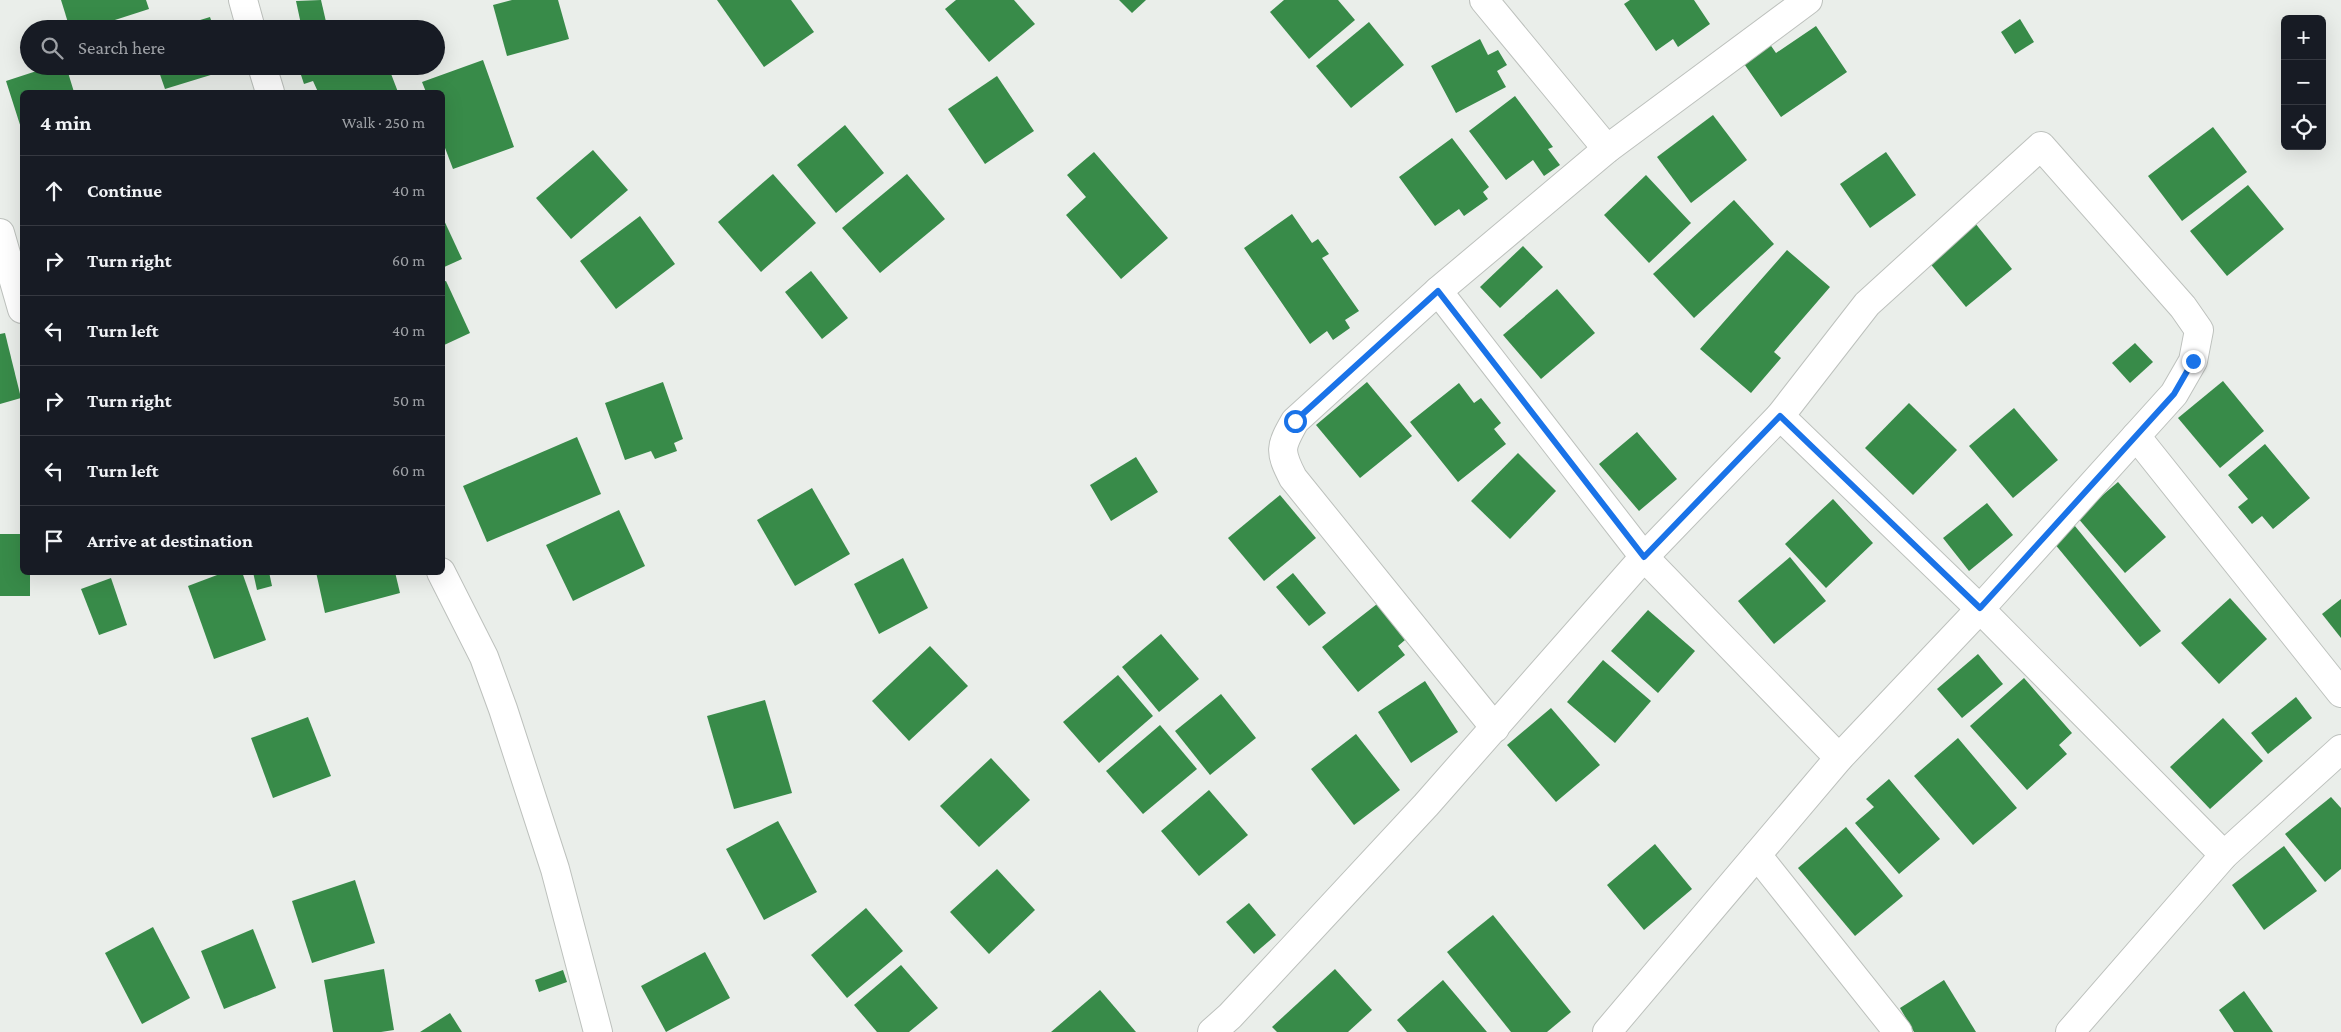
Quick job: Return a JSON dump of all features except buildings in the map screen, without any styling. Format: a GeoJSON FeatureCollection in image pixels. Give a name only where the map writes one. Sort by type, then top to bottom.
{"type":"FeatureCollection","features":[{"type":"Feature","properties":{"kind":"street"},"geometry":{"type":"LineString","coordinates":[[242,0],[248,20]]}},
{"type":"Feature","properties":{"kind":"street"},"geometry":{"type":"LineString","coordinates":[[1484,0],[1607,149]]}},
{"type":"Feature","properties":{"kind":"street"},"geometry":{"type":"LineString","coordinates":[[1494,728],[1293,478],[1282,457],[1283,442],[1295,421],[1438,291],[1607,149],[1808,0]]}},
{"type":"Feature","properties":{"kind":"street"},"geometry":{"type":"LineString","coordinates":[[265,75],[269,90]]}},
{"type":"Feature","properties":{"kind":"street"},"geometry":{"type":"LineString","coordinates":[[1228,1027],[1644,557],[1780,416],[1867,304],[2041,146],[2183,306],[2199,330],[2193,361],[2174,394],[1980,608],[1839,758],[1608,1032]]}},
{"type":"Feature","properties":{"kind":"street"},"geometry":{"type":"LineString","coordinates":[[0,233],[16,300]]}},
{"type":"Feature","properties":{"kind":"street"},"geometry":{"type":"LineString","coordinates":[[1438,291],[1644,557],[1839,758]]}},
{"type":"Feature","properties":{"kind":"street"},"geometry":{"type":"LineString","coordinates":[[1780,416],[1980,608],[2224,855]]}},
{"type":"Feature","properties":{"kind":"street"},"geometry":{"type":"LineString","coordinates":[[2136,436],[2341,693]]}},
{"type":"Feature","properties":{"kind":"street"},"geometry":{"type":"LineString","coordinates":[[443,575],[484,656],[503,709],[555,869],[598,1032]]}},
{"type":"Feature","properties":{"kind":"street"},"geometry":{"type":"LineString","coordinates":[[2070,1032],[2224,855],[2341,749]]}},
{"type":"Feature","properties":{"kind":"street"},"geometry":{"type":"LineString","coordinates":[[1757,855],[1898,1032]]}},
{"type":"Feature","properties":{"kind":"route"},"geometry":{"type":"LineString","coordinates":[[1295,421],[1438,291],[1644,557],[1780,416],[1980,608],[2174,394],[2193,361]]}}]}
